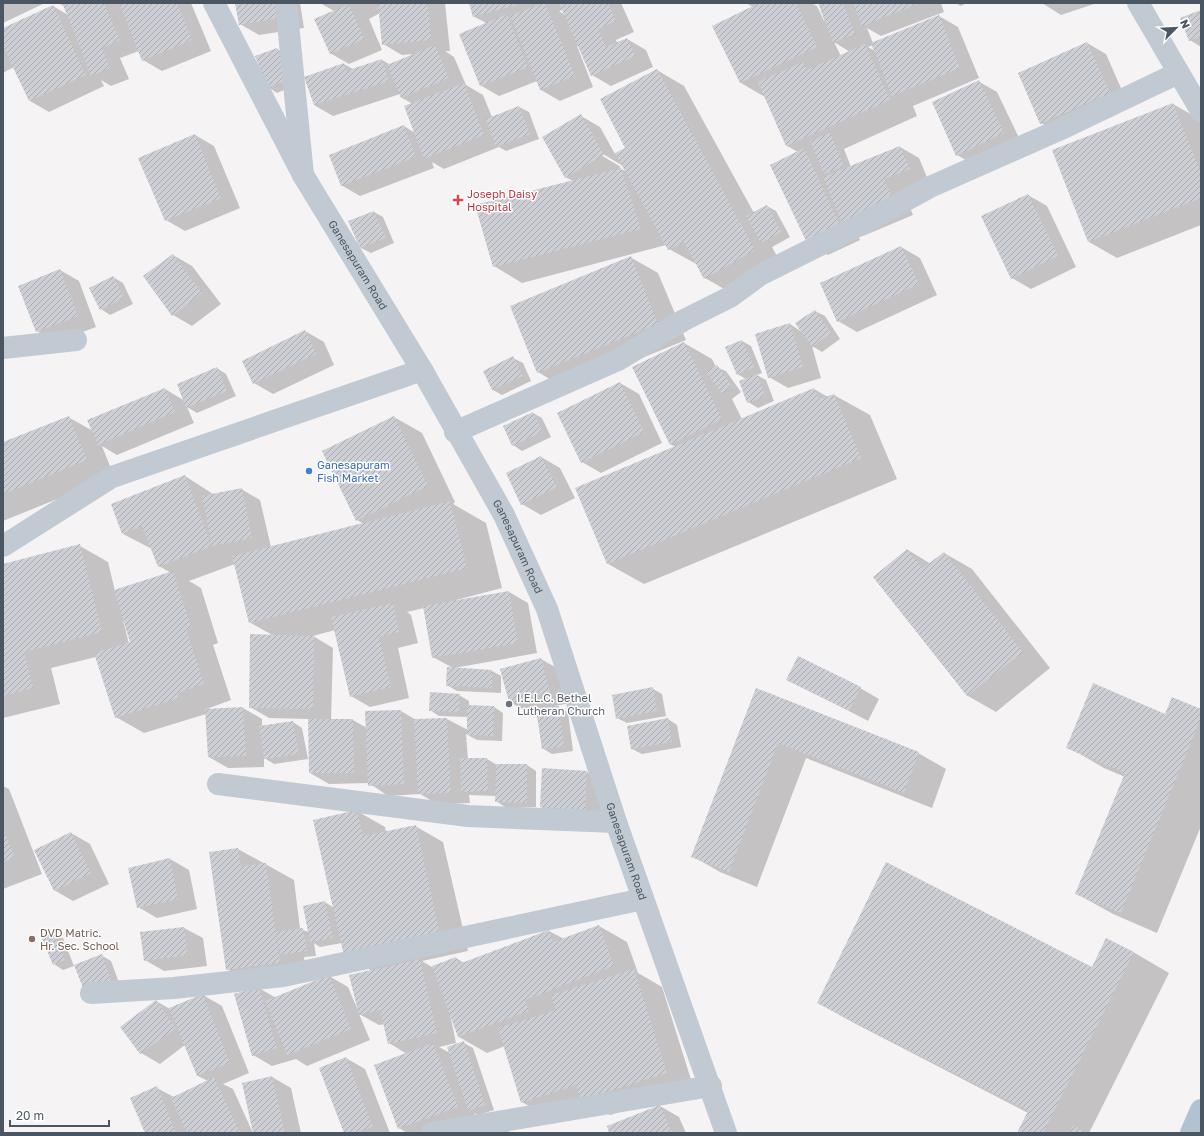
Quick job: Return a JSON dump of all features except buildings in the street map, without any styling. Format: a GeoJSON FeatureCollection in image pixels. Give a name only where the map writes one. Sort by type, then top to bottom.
{"type":"FeatureCollection","features":[{"type":"Feature","properties":{"kind":"main road"},"geometry":{"type":"LineString","coordinates":[[1191,1133],[1201,1110]]}},
{"type":"Feature","properties":{"kind":"street","name":"Ganesapuram Road"},"geometry":{"type":"LineString","coordinates":[[214,3],[304,175],[422,370],[455,432],[504,516],[548,609],[616,822],[711,1086],[726,1133]]}},
{"type":"Feature","properties":{"kind":"street"},"geometry":{"type":"LineString","coordinates":[[286,3],[304,175]]}},
{"type":"Feature","properties":{"kind":"street"},"geometry":{"type":"LineString","coordinates":[[1138,3],[1201,111]]}},
{"type":"Feature","properties":{"kind":"street"},"geometry":{"type":"LineString","coordinates":[[455,432],[618,360],[684,320],[730,297],[760,275],[858,226],[930,187],[1061,129],[1178,73]]}},
{"type":"Feature","properties":{"kind":"street"},"geometry":{"type":"LineString","coordinates":[[3,348],[76,340]]}},
{"type":"Feature","properties":{"kind":"street"},"geometry":{"type":"LineString","coordinates":[[3,546],[112,477],[422,370]]}},
{"type":"Feature","properties":{"kind":"street"},"geometry":{"type":"LineString","coordinates":[[218,784],[468,816],[616,822]]}},
{"type":"Feature","properties":{"kind":"street"},"geometry":{"type":"LineString","coordinates":[[91,993],[174,988],[283,976],[643,899]]}},
{"type":"Feature","properties":{"kind":"street"},"geometry":{"type":"LineString","coordinates":[[432,1133],[711,1086]]}},
{"type":"Feature","properties":{"kind":"place","name":"Joseph Daisy Hospital"},"geometry":{"type":"Point","coordinates":[458,200]}},
{"type":"Feature","properties":{"kind":"place","name":"Ganesapuram Fish Market"},"geometry":{"type":"Point","coordinates":[309,471]}},
{"type":"Feature","properties":{"kind":"place","name":"I.E.L.C. Bethel Lutheran Church"},"geometry":{"type":"Point","coordinates":[509,704]}},
{"type":"Feature","properties":{"kind":"place","name":"DVD Matric. Hr. Sec. School"},"geometry":{"type":"Point","coordinates":[32,939]}}]}
